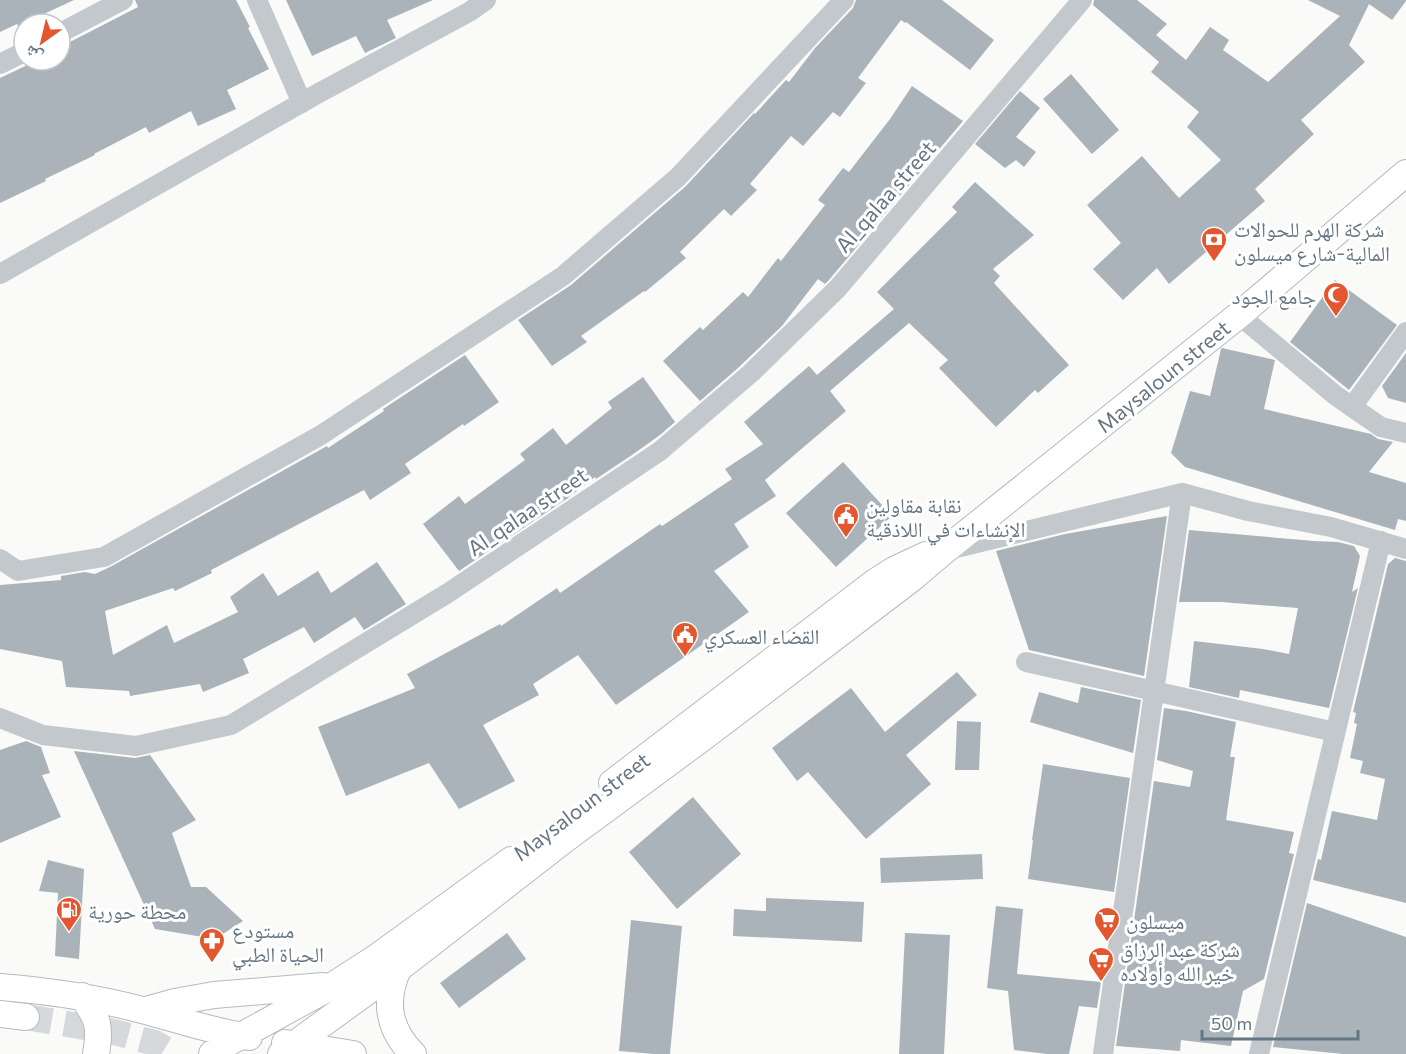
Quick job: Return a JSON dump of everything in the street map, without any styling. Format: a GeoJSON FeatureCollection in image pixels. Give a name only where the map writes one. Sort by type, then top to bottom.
{"type":"FeatureCollection","features":[{"type":"Feature","properties":{"kind":"main road","name":"Maysaloun street"},"geometry":{"type":"LineString","coordinates":[[288,1049],[398,969],[564,840],[911,579],[1239,315],[1406,173]]}},
{"type":"Feature","properties":{"kind":"main road","name":"Maysaloun street"},"geometry":{"type":"LineString","coordinates":[[212,1054],[217,1049],[332,986],[391,948],[520,853],[875,582],[921,556],[944,551]]}},
{"type":"Feature","properties":{"kind":"main road"},"geometry":{"type":"LineString","coordinates":[[398,969],[392,981],[390,994],[392,1020],[403,1043],[413,1054]]}},
{"type":"Feature","properties":{"kind":"main road"},"geometry":{"type":"LineString","coordinates":[[144,1010],[214,995],[332,986]]}},
{"type":"Feature","properties":{"kind":"main road"},"geometry":{"type":"LineString","coordinates":[[0,987],[82,996],[144,1010],[288,1049],[353,1054]]}},
{"type":"Feature","properties":{"kind":"main road"},"geometry":{"type":"LineString","coordinates":[[82,996],[94,1014],[99,1036],[96,1054]]}},
{"type":"Feature","properties":{"kind":"main road"},"geometry":{"type":"LineString","coordinates":[[0,1014],[26,1017]]}},
{"type":"Feature","properties":{"kind":"street"},"geometry":{"type":"LineString","coordinates":[[72,27],[123,0]]}},
{"type":"Feature","properties":{"kind":"street"},"geometry":{"type":"LineString","coordinates":[[257,0],[302,103]]}},
{"type":"Feature","properties":{"kind":"street"},"geometry":{"type":"LineString","coordinates":[[0,274],[302,103],[469,12],[486,0]]}},
{"type":"Feature","properties":{"kind":"street"},"geometry":{"type":"LineString","coordinates":[[0,559],[18,571],[104,556],[321,435],[563,276],[678,177],[844,0]]}},
{"type":"Feature","properties":{"kind":"street","name":"Al_qalaa street"},"geometry":{"type":"LineString","coordinates":[[0,718],[43,735],[136,746],[231,725],[448,593],[660,451],[752,373],[838,288],[1082,0]]}},
{"type":"Feature","properties":{"kind":"street"},"geometry":{"type":"LineString","coordinates":[[1239,315],[1335,395],[1381,427],[1406,433]]}},
{"type":"Feature","properties":{"kind":"street"},"geometry":{"type":"LineString","coordinates":[[1352,407],[1406,332]]}},
{"type":"Feature","properties":{"kind":"street"},"geometry":{"type":"LineString","coordinates":[[1103,1054],[1182,493]]}},
{"type":"Feature","properties":{"kind":"street"},"geometry":{"type":"LineString","coordinates":[[944,551],[1182,493],[1248,511],[1331,527],[1406,549]]}},
{"type":"Feature","properties":{"kind":"street"},"geometry":{"type":"LineString","coordinates":[[1259,1054],[1381,541]]}},
{"type":"Feature","properties":{"kind":"street"},"geometry":{"type":"LineString","coordinates":[[1026,662],[1335,732]]}},
{"type":"Feature","properties":{"kind":"building"},"geometry":{"type":"Polygon","coordinates":[[[0,0],[74,0],[48,12],[12,12],[12,26],[0,32],[0,0]]]}},
{"type":"Feature","properties":{"kind":"building"},"geometry":{"type":"Polygon","coordinates":[[[135,0],[236,0],[269,69],[227,90],[236,109],[198,126],[191,111],[149,133],[146,127],[0,203],[0,78],[13,72],[72,72],[72,41],[138,7],[135,0]]]}},
{"type":"Feature","properties":{"kind":"building"},"geometry":{"type":"Polygon","coordinates":[[[286,0],[433,0],[387,20],[396,38],[365,53],[356,36],[312,56],[286,0]]]}},
{"type":"Feature","properties":{"kind":"building"},"geometry":{"type":"Polygon","coordinates":[[[856,0],[942,0],[994,40],[970,70],[901,20],[858,78],[866,83],[840,117],[833,112],[803,146],[791,136],[750,184],[757,190],[731,216],[724,209],[680,252],[686,258],[645,292],[581,336],[587,342],[552,366],[518,320],[571,285],[686,186],[786,80],[789,82],[815,48],[853,8],[856,0]]]}},
{"type":"Feature","properties":{"kind":"building"},"geometry":{"type":"Polygon","coordinates":[[[1094,0],[1137,0],[1167,24],[1156,35],[1186,60],[1210,27],[1229,40],[1223,50],[1268,82],[1340,16],[1308,0],[1406,1],[1392,20],[1369,4],[1349,45],[1365,62],[1301,120],[1314,134],[1255,189],[1265,201],[1169,284],[1157,268],[1123,300],[1093,269],[1121,243],[1087,205],[1142,156],[1179,198],[1221,160],[1187,127],[1199,112],[1151,72],[1159,62],[1093,5],[1094,0]]]}},
{"type":"Feature","properties":{"kind":"building"},"geometry":{"type":"Polygon","coordinates":[[[1071,74],[1119,130],[1092,154],[1043,99],[1071,74]]]}},
{"type":"Feature","properties":{"kind":"building"},"geometry":{"type":"Polygon","coordinates":[[[912,86],[963,121],[829,280],[825,284],[818,279],[782,326],[700,401],[663,361],[700,327],[703,330],[743,292],[748,297],[778,258],[781,261],[825,205],[818,200],[843,168],[849,172],[912,86]]]}},
{"type":"Feature","properties":{"kind":"building"},"geometry":{"type":"Polygon","coordinates":[[[1020,91],[1040,108],[1016,137],[1036,152],[1024,167],[1016,160],[1005,168],[975,144],[1020,91]]]}},
{"type":"Feature","properties":{"kind":"building"},"geometry":{"type":"Polygon","coordinates":[[[975,182],[1034,235],[993,269],[1000,276],[994,283],[1069,365],[1038,393],[1035,390],[996,427],[939,368],[948,360],[909,323],[830,391],[846,411],[765,480],[776,496],[734,524],[749,547],[714,571],[749,612],[616,705],[578,655],[533,684],[539,695],[483,725],[515,781],[459,809],[429,763],[346,796],[318,727],[415,688],[407,674],[500,624],[501,626],[557,588],[560,593],[660,524],[662,526],[732,479],[725,469],[763,444],[744,422],[809,366],[817,375],[894,309],[877,292],[957,212],[952,207],[975,182]]]}},
{"type":"Feature","properties":{"kind":"building"},"geometry":{"type":"Polygon","coordinates":[[[1335,280],[1397,325],[1349,390],[1290,342],[1335,280]]]}},
{"type":"Feature","properties":{"kind":"building"},"geometry":{"type":"Polygon","coordinates":[[[1222,348],[1275,360],[1264,409],[1371,434],[1378,439],[1393,442],[1369,472],[1406,483],[1406,521],[1398,519],[1395,530],[1185,467],[1171,453],[1190,391],[1210,396],[1222,348]]]}},
{"type":"Feature","properties":{"kind":"building"},"geometry":{"type":"Polygon","coordinates":[[[1406,353],[1406,403],[1388,398],[1382,386],[1406,353]]]}},
{"type":"Feature","properties":{"kind":"building"},"geometry":{"type":"Polygon","coordinates":[[[465,355],[499,402],[405,464],[411,473],[370,500],[364,490],[175,591],[173,588],[105,611],[113,655],[167,625],[174,643],[238,612],[230,597],[263,573],[278,596],[318,571],[331,593],[377,562],[406,604],[364,630],[355,617],[314,643],[304,627],[243,659],[249,673],[203,692],[200,684],[130,696],[129,691],[66,687],[62,661],[0,649],[0,585],[61,580],[61,576],[85,572],[95,574],[110,567],[327,446],[328,448],[465,355]]]}},
{"type":"Feature","properties":{"kind":"building"},"geometry":{"type":"Polygon","coordinates":[[[643,377],[675,422],[632,455],[596,479],[595,477],[568,498],[459,571],[423,524],[459,496],[465,504],[525,460],[520,454],[553,428],[566,445],[612,408],[608,402],[643,377]]]}},
{"type":"Feature","properties":{"kind":"building"},"geometry":{"type":"Polygon","coordinates":[[[843,462],[892,516],[836,567],[786,513],[843,462]]]}},
{"type":"Feature","properties":{"kind":"building"},"geometry":{"type":"Polygon","coordinates":[[[1167,516],[1144,676],[1029,650],[996,551],[1065,534],[1167,516]]]}},
{"type":"Feature","properties":{"kind":"building"},"geometry":{"type":"Polygon","coordinates":[[[1189,530],[1338,542],[1354,546],[1360,556],[1352,592],[1358,588],[1329,708],[1240,690],[1239,698],[1189,687],[1194,641],[1289,654],[1298,608],[1221,602],[1179,602],[1189,530]]]}},
{"type":"Feature","properties":{"kind":"building"},"geometry":{"type":"Polygon","coordinates":[[[1395,558],[1406,561],[1406,903],[1313,880],[1318,859],[1321,860],[1332,811],[1377,820],[1385,779],[1360,773],[1363,761],[1350,758],[1357,724],[1354,723],[1356,713],[1353,712],[1388,564],[1395,558]]]}},
{"type":"Feature","properties":{"kind":"building"},"geometry":{"type":"Polygon","coordinates":[[[957,672],[977,695],[906,755],[931,784],[866,839],[808,772],[797,781],[772,748],[851,688],[885,732],[957,672]]]}},
{"type":"Feature","properties":{"kind":"building"},"geometry":{"type":"Polygon","coordinates":[[[1081,687],[1141,700],[1133,753],[1030,722],[1039,692],[1078,703],[1081,687]]]}},
{"type":"Feature","properties":{"kind":"building"},"geometry":{"type":"Polygon","coordinates":[[[1164,708],[1236,722],[1230,757],[1235,757],[1226,820],[1294,832],[1289,853],[1294,854],[1264,979],[1243,991],[1231,1046],[1181,1040],[1180,1051],[1116,1046],[1154,781],[1190,787],[1193,771],[1157,760],[1164,708]]]}},
{"type":"Feature","properties":{"kind":"building"},"geometry":{"type":"Polygon","coordinates":[[[957,721],[981,722],[979,770],[955,770],[957,721]]]}},
{"type":"Feature","properties":{"kind":"building"},"geometry":{"type":"Polygon","coordinates":[[[26,741],[41,747],[50,773],[42,775],[61,817],[0,843],[0,750],[26,741]]]}},
{"type":"Feature","properties":{"kind":"building"},"geometry":{"type":"Polygon","coordinates":[[[74,751],[135,758],[150,755],[196,820],[172,833],[191,887],[206,887],[243,921],[215,939],[155,929],[74,751]]]}},
{"type":"Feature","properties":{"kind":"building"},"geometry":{"type":"Polygon","coordinates":[[[1043,764],[1130,778],[1114,892],[1028,879],[1043,764]]]}},
{"type":"Feature","properties":{"kind":"building"},"geometry":{"type":"Polygon","coordinates":[[[693,797],[741,854],[677,909],[629,852],[693,797]]]}},
{"type":"Feature","properties":{"kind":"building"},"geometry":{"type":"Polygon","coordinates":[[[982,854],[983,879],[881,883],[880,858],[982,854]]]}},
{"type":"Feature","properties":{"kind":"building"},"geometry":{"type":"Polygon","coordinates":[[[48,860],[84,869],[79,959],[55,956],[58,893],[39,891],[48,860]]]}},
{"type":"Feature","properties":{"kind":"building"},"geometry":{"type":"Polygon","coordinates":[[[766,898],[864,902],[862,942],[733,936],[734,909],[766,911],[766,898]]]}},
{"type":"Feature","properties":{"kind":"building"},"geometry":{"type":"Polygon","coordinates":[[[1307,903],[1406,937],[1406,1054],[1343,1054],[1273,1047],[1307,903]]]}},
{"type":"Feature","properties":{"kind":"building"},"geometry":{"type":"Polygon","coordinates":[[[996,906],[1023,909],[1017,974],[1101,982],[1097,1008],[1079,1006],[1069,1054],[1014,1050],[1008,991],[987,988],[996,906]]]}},
{"type":"Feature","properties":{"kind":"building"},"geometry":{"type":"Polygon","coordinates":[[[631,920],[682,926],[670,1054],[619,1051],[631,920]]]}},
{"type":"Feature","properties":{"kind":"building"},"geometry":{"type":"Polygon","coordinates":[[[507,933],[526,959],[459,1008],[440,983],[507,933]]]}},
{"type":"Feature","properties":{"kind":"building"},"geometry":{"type":"Polygon","coordinates":[[[905,933],[950,935],[944,1054],[899,1054],[905,933]]]}},
{"type":"Feature","properties":{"kind":"tunnel"},"geometry":{"type":"LineString","coordinates":[[26,1017],[114,1032],[155,1043],[173,1054]]}},
{"type":"Feature","properties":{"kind":"place","name":"شركة الهرم للحوالات المالية-شارع ميسلون"},"geometry":{"type":"Point","coordinates":[1214,263]}},
{"type":"Feature","properties":{"kind":"place","name":"جامع الجود"},"geometry":{"type":"Point","coordinates":[1336,318]}},
{"type":"Feature","properties":{"kind":"place","name":"نقابة مقاولين الإنشاءات في اللاذقية"},"geometry":{"type":"Point","coordinates":[846,539]}},
{"type":"Feature","properties":{"kind":"place","name":"القضاء العسكري"},"geometry":{"type":"Point","coordinates":[685,658]}},
{"type":"Feature","properties":{"kind":"place","name":"محطة حورية"},"geometry":{"type":"Point","coordinates":[69,933]}},
{"type":"Feature","properties":{"kind":"place","name":"ميسلون"},"geometry":{"type":"Point","coordinates":[1107,943]}},
{"type":"Feature","properties":{"kind":"place","name":"مستودع الحياة الطبي"},"geometry":{"type":"Point","coordinates":[212,964]}},
{"type":"Feature","properties":{"kind":"place","name":"شركة عبد الرزاق خير الله وأولاده"},"geometry":{"type":"Point","coordinates":[1101,983]}}]}
